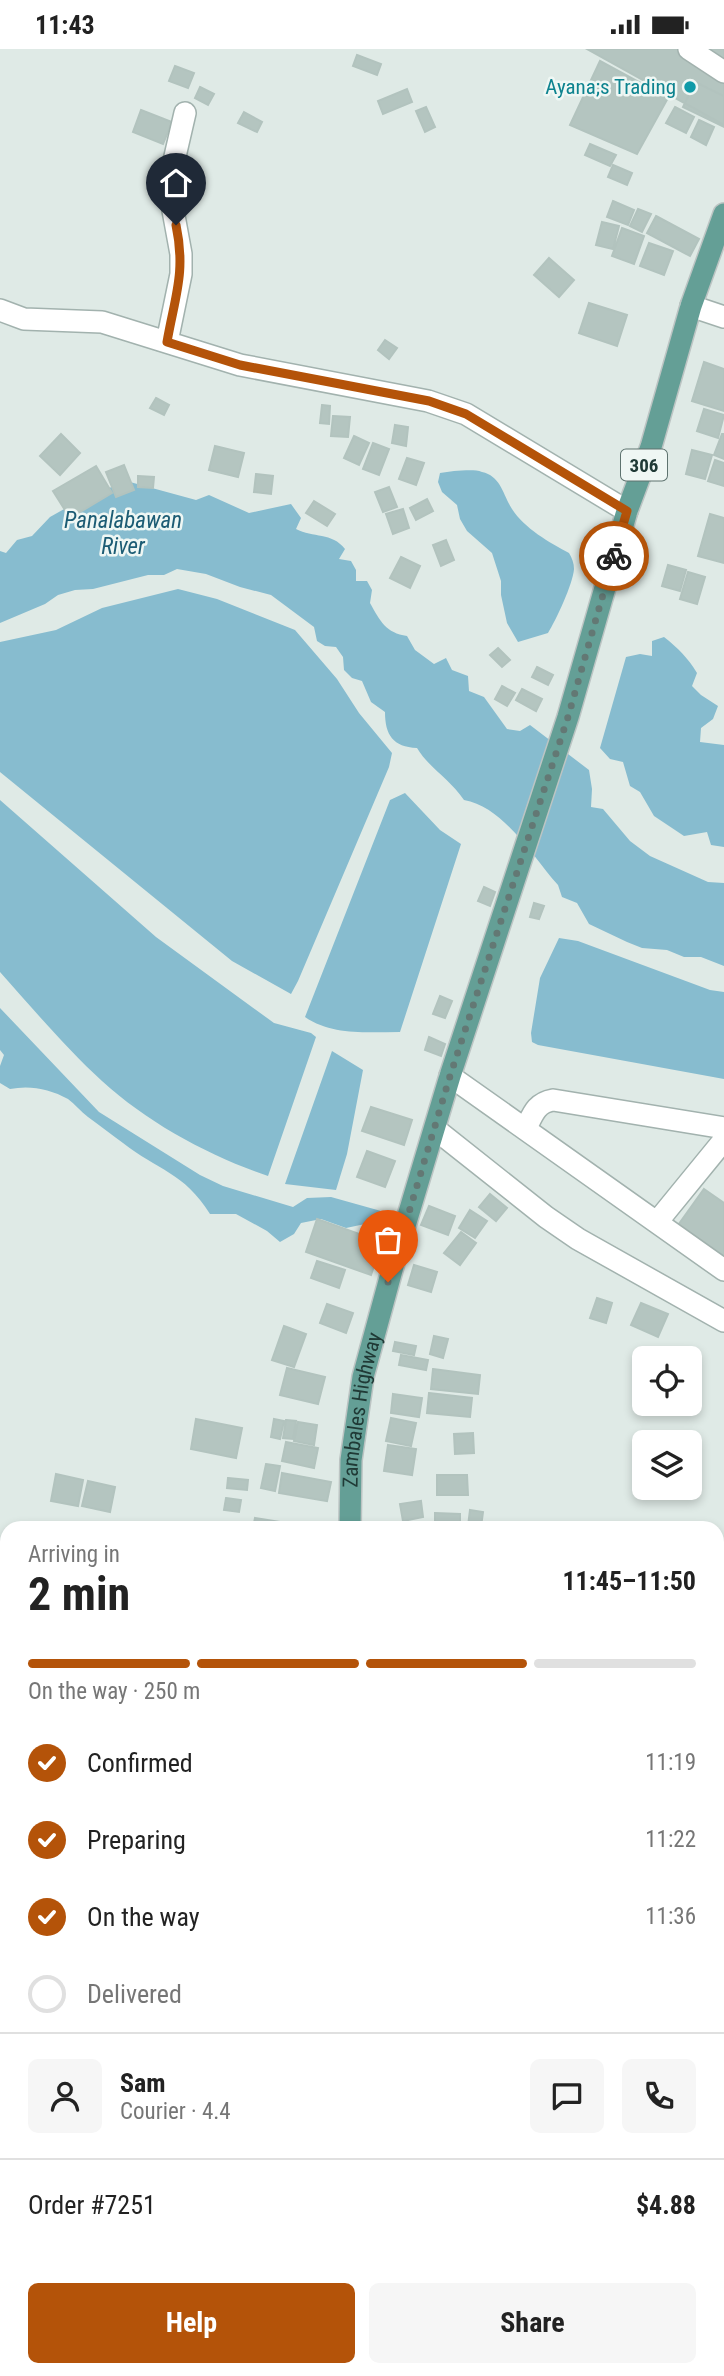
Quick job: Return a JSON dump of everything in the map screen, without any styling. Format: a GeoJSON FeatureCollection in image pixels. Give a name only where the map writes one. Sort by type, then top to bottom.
{"type":"FeatureCollection","features":[{"type":"Feature","properties":{"kind":"main road","name":"Zambales Highway"},"geometry":{"type":"LineString","coordinates":[[350,1521],[351,1459],[362,1377],[395,1259],[450,1076],[568,717],[627,511],[651,447],[691,306],[724,214]]}},
{"type":"Feature","properties":{"kind":"street"},"geometry":{"type":"LineString","coordinates":[[689,49],[724,72]]}},
{"type":"Feature","properties":{"kind":"street"},"geometry":{"type":"LineString","coordinates":[[167,342],[181,274],[181,254],[170,194],[170,178],[185,113]]}},
{"type":"Feature","properties":{"kind":"street"},"geometry":{"type":"LineString","coordinates":[[691,306],[724,317]]}},
{"type":"Feature","properties":{"kind":"street"},"geometry":{"type":"LineString","coordinates":[[0,310],[24,319],[102,322],[240,365],[429,401],[466,414],[627,511]]}},
{"type":"Feature","properties":{"kind":"street"},"geometry":{"type":"LineString","coordinates":[[450,1076],[724,1270]]}},
{"type":"Feature","properties":{"kind":"street"},"geometry":{"type":"LineString","coordinates":[[526,1128],[536,1107],[553,1100],[724,1128]]}},
{"type":"Feature","properties":{"kind":"street"},"geometry":{"type":"LineString","coordinates":[[435,1129],[578,1239],[724,1321]]}},
{"type":"Feature","properties":{"kind":"street"},"geometry":{"type":"LineString","coordinates":[[657,1222],[716,1168],[724,1140]]}},
{"type":"Feature","properties":{"kind":"water"},"geometry":{"type":"Polygon","coordinates":[[[479,471],[493,477],[512,509],[530,529],[569,553],[574,565],[573,576],[564,602],[548,633],[518,642],[507,623],[501,581],[492,553],[467,531],[460,519],[457,505],[442,492],[438,482],[440,473],[479,471]]]}},
{"type":"Feature","properties":{"kind":"water","name":"Panalabawan River"},"geometry":{"type":"Polygon","coordinates":[[[130,482],[196,500],[209,495],[249,513],[291,504],[301,518],[296,529],[334,540],[345,549],[339,559],[351,561],[356,570],[356,581],[367,581],[372,590],[370,603],[389,629],[407,636],[415,650],[434,664],[446,658],[452,670],[468,676],[469,691],[484,697],[507,729],[520,731],[530,725],[589,770],[591,807],[603,809],[630,841],[650,856],[708,882],[724,883],[724,966],[701,957],[684,957],[667,950],[642,948],[589,924],[577,903],[562,897],[558,885],[504,822],[478,804],[464,800],[417,748],[402,745],[392,738],[385,712],[371,702],[362,681],[352,678],[344,670],[343,657],[336,647],[325,646],[317,641],[314,627],[271,595],[206,574],[177,569],[164,575],[148,575],[58,595],[45,604],[0,623],[0,551],[6,553],[17,540],[32,536],[50,517],[98,491],[130,482]]]}},
{"type":"Feature","properties":{"kind":"water"},"geometry":{"type":"Polygon","coordinates":[[[178,589],[217,599],[295,630],[337,679],[359,713],[392,753],[389,767],[291,994],[232,961],[0,772],[0,642],[56,630],[102,608],[178,589]]]}},
{"type":"Feature","properties":{"kind":"water"},"geometry":{"type":"Polygon","coordinates":[[[664,637],[682,653],[697,673],[692,686],[718,706],[713,719],[701,728],[700,742],[724,745],[724,847],[711,845],[707,832],[684,836],[654,816],[640,792],[630,786],[623,762],[610,759],[600,748],[626,657],[640,654],[652,656],[652,641],[664,637]]]}},
{"type":"Feature","properties":{"kind":"water"},"geometry":{"type":"Polygon","coordinates":[[[405,793],[440,830],[461,844],[400,1032],[351,1032],[327,1027],[305,1017],[390,800],[405,793]]]}},
{"type":"Feature","properties":{"kind":"water"},"geometry":{"type":"Polygon","coordinates":[[[0,800],[156,937],[274,1023],[311,1033],[316,1037],[268,1176],[224,1159],[180,1137],[139,1111],[76,1056],[0,972],[0,800]]]}},
{"type":"Feature","properties":{"kind":"water"},"geometry":{"type":"Polygon","coordinates":[[[559,938],[578,941],[710,990],[724,992],[724,1079],[532,1042],[531,1033],[540,978],[559,938]]]}},
{"type":"Feature","properties":{"kind":"water"},"geometry":{"type":"Polygon","coordinates":[[[0,1008],[99,1112],[200,1175],[223,1186],[293,1207],[307,1198],[331,1197],[381,1211],[375,1226],[365,1224],[346,1228],[321,1219],[301,1223],[294,1234],[280,1242],[267,1231],[236,1214],[210,1214],[180,1180],[135,1152],[68,1099],[47,1090],[25,1087],[10,1089],[0,1083],[0,1066],[4,1055],[0,1050],[0,1008]]]}},
{"type":"Feature","properties":{"kind":"water"},"geometry":{"type":"Polygon","coordinates":[[[332,1051],[363,1070],[347,1154],[336,1190],[285,1184],[332,1051]]]}},
{"type":"Feature","properties":{"kind":"building","name":"Ayana;s Trading"},"geometry":{"type":"Polygon","coordinates":[[[587,49],[724,49],[724,125],[587,49]]]}},
{"type":"Feature","properties":{"kind":"building"},"geometry":{"type":"Polygon","coordinates":[[[357,55],[381,64],[377,75],[353,66],[357,55]]]}},
{"type":"Feature","properties":{"kind":"building"},"geometry":{"type":"Polygon","coordinates":[[[600,61],[668,98],[637,154],[570,125],[600,61]]]}},
{"type":"Feature","properties":{"kind":"building"},"geometry":{"type":"Polygon","coordinates":[[[175,66],[194,73],[188,88],[169,81],[175,66]]]}},
{"type":"Feature","properties":{"kind":"building"},"geometry":{"type":"Polygon","coordinates":[[[695,82],[724,96],[724,127],[683,107],[695,82]]]}},
{"type":"Feature","properties":{"kind":"building"},"geometry":{"type":"Polygon","coordinates":[[[200,87],[214,94],[208,105],[195,98],[200,87]]]}},
{"type":"Feature","properties":{"kind":"building"},"geometry":{"type":"Polygon","coordinates":[[[407,89],[412,102],[383,114],[378,101],[407,89]]]}},
{"type":"Feature","properties":{"kind":"building"},"geometry":{"type":"Polygon","coordinates":[[[426,107],[435,127],[425,132],[416,111],[426,107]]]}},
{"type":"Feature","properties":{"kind":"building"},"geometry":{"type":"Polygon","coordinates":[[[675,107],[694,117],[686,133],[666,123],[675,107]]]}},
{"type":"Feature","properties":{"kind":"building"},"geometry":{"type":"Polygon","coordinates":[[[141,110],[172,122],[163,144],[133,132],[141,110]]]}},
{"type":"Feature","properties":{"kind":"building"},"geometry":{"type":"Polygon","coordinates":[[[244,112],[262,122],[257,132],[238,123],[244,112]]]}},
{"type":"Feature","properties":{"kind":"building"},"geometry":{"type":"Polygon","coordinates":[[[699,120],[714,127],[706,145],[691,137],[699,120]]]}},
{"type":"Feature","properties":{"kind":"building"},"geometry":{"type":"Polygon","coordinates":[[[590,144],[616,155],[610,166],[585,155],[590,144]]]}},
{"type":"Feature","properties":{"kind":"building"},"geometry":{"type":"Polygon","coordinates":[[[613,165],[632,173],[627,185],[608,177],[613,165]]]}},
{"type":"Feature","properties":{"kind":"building"},"geometry":{"type":"Polygon","coordinates":[[[613,201],[634,210],[628,225],[607,217],[613,201]]]}},
{"type":"Feature","properties":{"kind":"building"},"geometry":{"type":"Polygon","coordinates":[[[638,209],[651,214],[642,232],[630,226],[638,209]]]}},
{"type":"Feature","properties":{"kind":"building"},"geometry":{"type":"Polygon","coordinates":[[[656,216],[699,239],[690,256],[647,233],[656,216]]]}},
{"type":"Feature","properties":{"kind":"building"},"geometry":{"type":"Polygon","coordinates":[[[602,222],[619,226],[613,249],[596,245],[602,222]]]}},
{"type":"Feature","properties":{"kind":"building"},"geometry":{"type":"Polygon","coordinates":[[[622,228],[644,236],[634,264],[612,256],[622,228]]]}},
{"type":"Feature","properties":{"kind":"building"},"geometry":{"type":"Polygon","coordinates":[[[649,243],[673,251],[664,275],[640,266],[649,243]]]}},
{"type":"Feature","properties":{"kind":"building"},"geometry":{"type":"Polygon","coordinates":[[[549,258],[574,280],[559,297],[534,275],[549,258]]]}},
{"type":"Feature","properties":{"kind":"building"},"geometry":{"type":"Polygon","coordinates":[[[589,303],[627,315],[617,346],[579,333],[589,303]]]}},
{"type":"Feature","properties":{"kind":"building"},"geometry":{"type":"Polygon","coordinates":[[[385,340],[397,348],[389,359],[378,350],[385,340]]]}},
{"type":"Feature","properties":{"kind":"building"},"geometry":{"type":"Polygon","coordinates":[[[704,362],[724,369],[724,411],[692,401],[704,362]]]}},
{"type":"Feature","properties":{"kind":"building"},"geometry":{"type":"Polygon","coordinates":[[[156,398],[169,405],[164,415],[150,408],[156,398]]]}},
{"type":"Feature","properties":{"kind":"building"},"geometry":{"type":"Polygon","coordinates":[[[322,405],[330,406],[329,424],[320,423],[322,405]]]}},
{"type":"Feature","properties":{"kind":"building"},"geometry":{"type":"Polygon","coordinates":[[[704,409],[724,415],[718,438],[697,431],[704,409]]]}},
{"type":"Feature","properties":{"kind":"building"},"geometry":{"type":"Polygon","coordinates":[[[333,416],[350,417],[348,437],[331,436],[333,416]]]}},
{"type":"Feature","properties":{"kind":"building"},"geometry":{"type":"Polygon","coordinates":[[[395,425],[408,427],[406,446],[392,443],[395,425]]]}},
{"type":"Feature","properties":{"kind":"building"},"geometry":{"type":"Polygon","coordinates":[[[61,434],[80,453],[60,475],[40,456],[61,434]]]}},
{"type":"Feature","properties":{"kind":"building"},"geometry":{"type":"Polygon","coordinates":[[[724,434],[724,459],[714,455],[724,434]]]}},
{"type":"Feature","properties":{"kind":"building"},"geometry":{"type":"Polygon","coordinates":[[[354,436],[369,443],[359,465],[344,458],[354,436]]]}},
{"type":"Feature","properties":{"kind":"building"},"geometry":{"type":"Polygon","coordinates":[[[373,443],[389,449],[379,475],[363,469],[373,443]]]}},
{"type":"Feature","properties":{"kind":"building"},"geometry":{"type":"Polygon","coordinates":[[[215,446],[244,453],[238,477],[209,470],[215,446]]]}},
{"type":"Feature","properties":{"kind":"building"},"geometry":{"type":"Polygon","coordinates":[[[692,450],[712,455],[705,479],[686,474],[692,450]]]}},
{"type":"Feature","properties":{"kind":"building"},"geometry":{"type":"Polygon","coordinates":[[[407,458],[424,463],[416,485],[399,479],[407,458]]]}},
{"type":"Feature","properties":{"kind":"building"},"geometry":{"type":"Polygon","coordinates":[[[715,460],[724,463],[724,486],[708,481],[715,460]]]}},
{"type":"Feature","properties":{"kind":"building"},"geometry":{"type":"Polygon","coordinates":[[[124,465],[134,490],[116,497],[106,472],[124,465]]]}},
{"type":"Feature","properties":{"kind":"building"},"geometry":{"type":"Polygon","coordinates":[[[96,466],[112,493],[70,518],[53,491],[96,466]]]}},
{"type":"Feature","properties":{"kind":"building"},"geometry":{"type":"Polygon","coordinates":[[[256,474],[273,476],[271,494],[254,492],[256,474]]]}},
{"type":"Feature","properties":{"kind":"building"},"geometry":{"type":"Polygon","coordinates":[[[138,476],[154,477],[153,488],[138,487],[138,476]]]}},
{"type":"Feature","properties":{"kind":"building"},"geometry":{"type":"Polygon","coordinates":[[[389,487],[397,507],[383,512],[375,492],[389,487]]]}},
{"type":"Feature","properties":{"kind":"building"},"geometry":{"type":"Polygon","coordinates":[[[427,499],[433,511],[416,520],[410,508],[427,499]]]}},
{"type":"Feature","properties":{"kind":"building"},"geometry":{"type":"Polygon","coordinates":[[[314,501],[335,514],[327,526],[306,513],[314,501]]]}},
{"type":"Feature","properties":{"kind":"building"},"geometry":{"type":"Polygon","coordinates":[[[403,509],[409,528],[393,534],[386,514],[403,509]]]}},
{"type":"Feature","properties":{"kind":"building"},"geometry":{"type":"Polygon","coordinates":[[[710,514],[724,518],[724,563],[698,556],[710,514]]]}},
{"type":"Feature","properties":{"kind":"building"},"geometry":{"type":"Polygon","coordinates":[[[446,540],[454,560],[441,566],[433,545],[446,540]]]}},
{"type":"Feature","properties":{"kind":"building"},"geometry":{"type":"Polygon","coordinates":[[[401,557],[420,566],[410,588],[390,578],[401,557]]]}},
{"type":"Feature","properties":{"kind":"building"},"geometry":{"type":"Polygon","coordinates":[[[668,565],[686,570],[680,591],[662,586],[668,565]]]}},
{"type":"Feature","properties":{"kind":"building"},"geometry":{"type":"Polygon","coordinates":[[[688,572],[705,577],[697,604],[680,599],[688,572]]]}},
{"type":"Feature","properties":{"kind":"building"},"geometry":{"type":"Polygon","coordinates":[[[498,648],[510,660],[502,667],[490,655],[498,648]]]}},
{"type":"Feature","properties":{"kind":"building"},"geometry":{"type":"Polygon","coordinates":[[[537,667],[553,675],[548,685],[532,677],[537,667]]]}},
{"type":"Feature","properties":{"kind":"building"},"geometry":{"type":"Polygon","coordinates":[[[502,686],[515,693],[507,706],[495,699],[502,686]]]}},
{"type":"Feature","properties":{"kind":"building"},"geometry":{"type":"Polygon","coordinates":[[[522,689],[542,699],[536,711],[516,700],[522,689]]]}},
{"type":"Feature","properties":{"kind":"building"},"geometry":{"type":"Polygon","coordinates":[[[484,887],[495,892],[490,906],[478,901],[484,887]]]}},
{"type":"Feature","properties":{"kind":"building"},"geometry":{"type":"Polygon","coordinates":[[[534,903],[544,906],[539,919],[530,917],[534,903]]]}},
{"type":"Feature","properties":{"kind":"building"},"geometry":{"type":"Polygon","coordinates":[[[440,996],[452,1001],[445,1018],[433,1014],[440,996]]]}},
{"type":"Feature","properties":{"kind":"building"},"geometry":{"type":"Polygon","coordinates":[[[429,1037],[445,1044],[441,1056],[425,1050],[429,1037]]]}},
{"type":"Feature","properties":{"kind":"building"},"geometry":{"type":"Polygon","coordinates":[[[371,1107],[412,1120],[404,1145],[362,1131],[371,1107]]]}},
{"type":"Feature","properties":{"kind":"building"},"geometry":{"type":"Polygon","coordinates":[[[367,1151],[395,1161],[385,1187],[357,1177],[367,1151]]]}},
{"type":"Feature","properties":{"kind":"building"},"geometry":{"type":"Polygon","coordinates":[[[704,1189],[724,1203],[724,1253],[720,1259],[676,1228],[704,1189]]]}},
{"type":"Feature","properties":{"kind":"building"},"geometry":{"type":"Polygon","coordinates":[[[490,1194],[507,1208],[496,1221],[479,1207],[490,1194]]]}},
{"type":"Feature","properties":{"kind":"building"},"geometry":{"type":"Polygon","coordinates":[[[429,1206],[455,1216],[448,1235],[421,1225],[429,1206]]]}},
{"type":"Feature","properties":{"kind":"building"},"geometry":{"type":"Polygon","coordinates":[[[470,1210],[487,1221],[475,1238],[459,1228],[470,1210]]]}},
{"type":"Feature","properties":{"kind":"building"},"geometry":{"type":"Polygon","coordinates":[[[317,1219],[382,1242],[371,1275],[306,1252],[317,1219]]]}},
{"type":"Feature","properties":{"kind":"building"},"geometry":{"type":"Polygon","coordinates":[[[461,1232],[476,1243],[460,1265],[444,1253],[461,1232]]]}},
{"type":"Feature","properties":{"kind":"building"},"geometry":{"type":"Polygon","coordinates":[[[317,1261],[345,1270],[339,1288],[311,1278],[317,1261]]]}},
{"type":"Feature","properties":{"kind":"building"},"geometry":{"type":"Polygon","coordinates":[[[414,1265],[437,1272],[431,1292],[408,1285],[414,1265]]]}},
{"type":"Feature","properties":{"kind":"building"},"geometry":{"type":"Polygon","coordinates":[[[597,1298],[612,1303],[606,1323],[590,1318],[597,1298]]]}},
{"type":"Feature","properties":{"kind":"building"},"geometry":{"type":"Polygon","coordinates":[[[641,1303],[668,1314],[658,1337],[631,1325],[641,1303]]]}},
{"type":"Feature","properties":{"kind":"building"},"geometry":{"type":"Polygon","coordinates":[[[327,1304],[353,1313],[346,1333],[320,1323],[327,1304]]]}},
{"type":"Feature","properties":{"kind":"building"},"geometry":{"type":"Polygon","coordinates":[[[284,1326],[306,1334],[294,1367],[272,1360],[284,1326]]]}},
{"type":"Feature","properties":{"kind":"building"},"geometry":{"type":"Polygon","coordinates":[[[434,1336],[448,1339],[443,1358],[430,1354],[434,1336]]]}},
{"type":"Feature","properties":{"kind":"building"},"geometry":{"type":"Polygon","coordinates":[[[395,1342],[416,1346],[414,1355],[393,1351],[395,1342]]]}},
{"type":"Feature","properties":{"kind":"building"},"geometry":{"type":"Polygon","coordinates":[[[401,1355],[428,1360],[426,1370],[399,1365],[401,1355]]]}},
{"type":"Feature","properties":{"kind":"building"},"geometry":{"type":"Polygon","coordinates":[[[287,1368],[325,1377],[318,1404],[280,1395],[287,1368]]]}},
{"type":"Feature","properties":{"kind":"building"},"geometry":{"type":"Polygon","coordinates":[[[433,1369],[480,1375],[478,1394],[431,1389],[433,1369]]]}},
{"type":"Feature","properties":{"kind":"building"},"geometry":{"type":"Polygon","coordinates":[[[429,1393],[472,1398],[470,1417],[427,1413],[429,1393]]]}},
{"type":"Feature","properties":{"kind":"building"},"geometry":{"type":"Polygon","coordinates":[[[393,1394],[422,1398],[419,1417],[391,1413],[393,1394]]]}},
{"type":"Feature","properties":{"kind":"building"},"geometry":{"type":"Polygon","coordinates":[[[391,1418],[416,1423],[411,1446],[386,1441],[391,1418]]]}},
{"type":"Feature","properties":{"kind":"building"},"geometry":{"type":"Polygon","coordinates":[[[196,1419],[242,1428],[236,1458],[191,1449],[196,1419]]]}},
{"type":"Feature","properties":{"kind":"building"},"geometry":{"type":"Polygon","coordinates":[[[274,1419],[284,1421],[280,1439],[271,1437],[274,1419]]]}},
{"type":"Feature","properties":{"kind":"building"},"geometry":{"type":"Polygon","coordinates":[[[286,1420],[296,1421],[293,1439],[283,1438],[286,1420]]]}},
{"type":"Feature","properties":{"kind":"building"},"geometry":{"type":"Polygon","coordinates":[[[298,1422],[317,1425],[314,1445],[294,1441],[298,1422]]]}},
{"type":"Feature","properties":{"kind":"building"},"geometry":{"type":"Polygon","coordinates":[[[473,1433],[474,1453],[455,1454],[454,1434],[473,1433]]]}},
{"type":"Feature","properties":{"kind":"building"},"geometry":{"type":"Polygon","coordinates":[[[286,1442],[318,1448],[314,1468],[282,1461],[286,1442]]]}},
{"type":"Feature","properties":{"kind":"building"},"geometry":{"type":"Polygon","coordinates":[[[388,1445],[416,1449],[412,1475],[384,1471],[388,1445]]]}},
{"type":"Feature","properties":{"kind":"building"},"geometry":{"type":"Polygon","coordinates":[[[266,1464],[280,1466],[275,1491],[261,1488],[266,1464]]]}},
{"type":"Feature","properties":{"kind":"building"},"geometry":{"type":"Polygon","coordinates":[[[282,1473],[331,1482],[327,1501],[279,1493],[282,1473]]]}},
{"type":"Feature","properties":{"kind":"building"},"geometry":{"type":"Polygon","coordinates":[[[56,1474],[83,1480],[78,1506],[51,1501],[56,1474]]]}},
{"type":"Feature","properties":{"kind":"building"},"geometry":{"type":"Polygon","coordinates":[[[437,1475],[467,1475],[468,1495],[437,1495],[437,1475]]]}},
{"type":"Feature","properties":{"kind":"building"},"geometry":{"type":"Polygon","coordinates":[[[228,1478],[248,1480],[247,1490],[227,1488],[228,1478]]]}},
{"type":"Feature","properties":{"kind":"building"},"geometry":{"type":"Polygon","coordinates":[[[88,1481],[115,1487],[110,1512],[82,1506],[88,1481]]]}},
{"type":"Feature","properties":{"kind":"building"},"geometry":{"type":"Polygon","coordinates":[[[226,1498],[241,1500],[239,1512],[224,1510],[226,1498]]]}},
{"type":"Feature","properties":{"kind":"building"},"geometry":{"type":"Polygon","coordinates":[[[421,1501],[423,1517],[403,1521],[400,1504],[421,1501]]]}},
{"type":"Feature","properties":{"kind":"building"},"geometry":{"type":"Polygon","coordinates":[[[470,1510],[483,1512],[482,1521],[469,1521],[470,1510]]]}},
{"type":"Feature","properties":{"kind":"building"},"geometry":{"type":"Polygon","coordinates":[[[435,1513],[460,1514],[460,1521],[435,1521],[435,1513]]]}},
{"type":"Feature","properties":{"kind":"way so far"},"geometry":{"type":"LineString","coordinates":[[388,1282],[450,1076],[568,717],[614,556]]}},
{"type":"Feature","properties":{"kind":"place","name":"Ayana;s Trading"},"geometry":{"type":"Point","coordinates":[690,87]}},
{"type":"Feature","properties":{"kind":"route"},"geometry":{"type":"LineString","coordinates":[[176,225],[181,274],[167,342],[240,365],[429,401],[466,414],[627,511],[614,556]]}}]}
